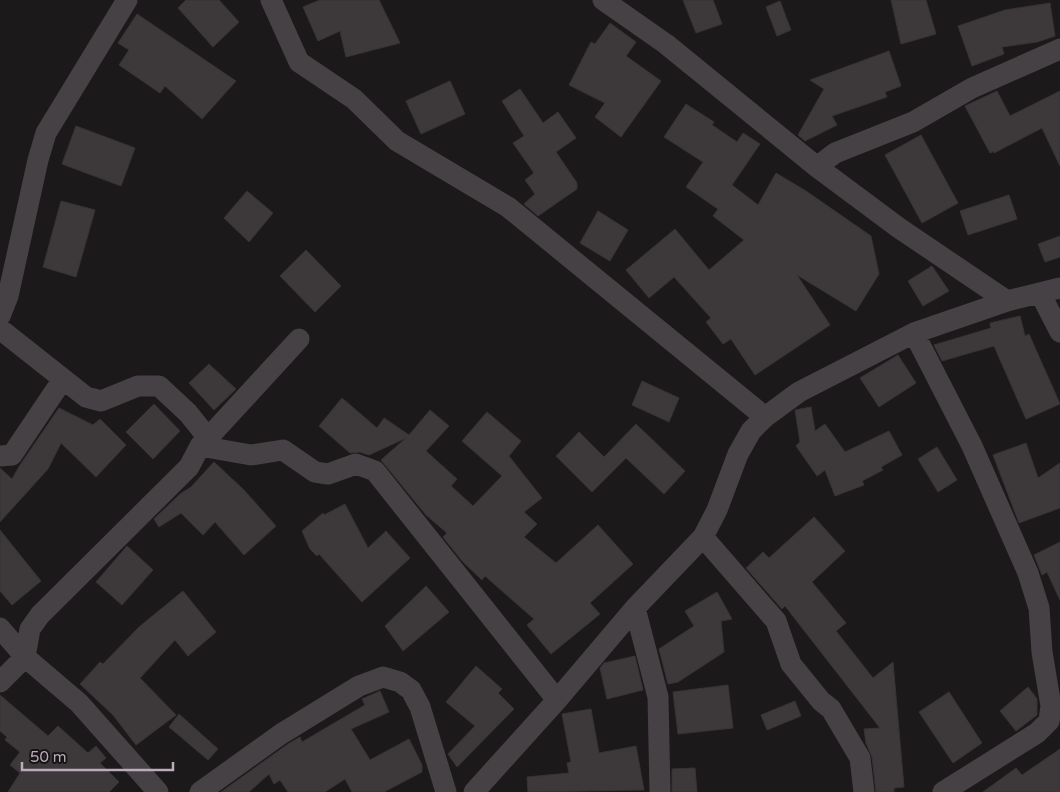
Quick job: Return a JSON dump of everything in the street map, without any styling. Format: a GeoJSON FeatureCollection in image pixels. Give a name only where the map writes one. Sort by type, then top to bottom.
{"type":"FeatureCollection","features":[{"type":"Feature","properties":{"kind":"street"},"geometry":{"type":"LineString","coordinates":[[271,0],[299,62],[354,99],[397,141],[508,207],[765,417]]}},
{"type":"Feature","properties":{"kind":"street"},"geometry":{"type":"LineString","coordinates":[[617,4],[818,167],[899,228],[1007,301]]}},
{"type":"Feature","properties":{"kind":"street"},"geometry":{"type":"LineString","coordinates":[[0,316],[8,296],[38,160],[46,133],[121,5]]}},
{"type":"Feature","properties":{"kind":"street"},"geometry":{"type":"LineString","coordinates":[[818,167],[835,153],[913,122],[972,88],[1060,50]]}},
{"type":"Feature","properties":{"kind":"street"},"geometry":{"type":"LineString","coordinates":[[474,792],[557,700],[635,608],[703,537],[738,454],[751,431],[765,417],[799,392],[914,334],[1007,301],[1050,291],[1060,332]]}},
{"type":"Feature","properties":{"kind":"street"},"geometry":{"type":"LineString","coordinates":[[0,329],[86,397],[101,401],[138,386],[159,386],[188,413],[204,442],[251,455],[283,450],[315,472],[328,474],[356,464],[375,471],[557,700]]}},
{"type":"Feature","properties":{"kind":"street"},"geometry":{"type":"LineString","coordinates":[[914,334],[972,446],[1028,573],[1039,608],[1042,652],[1051,706],[1048,721],[1037,733],[943,792]]}},
{"type":"Feature","properties":{"kind":"street"},"geometry":{"type":"LineString","coordinates":[[0,682],[25,656],[30,629],[40,615],[189,466],[204,442],[299,339]]}},
{"type":"Feature","properties":{"kind":"street"},"geometry":{"type":"LineString","coordinates":[[0,456],[12,455],[63,378]]}},
{"type":"Feature","properties":{"kind":"street"},"geometry":{"type":"LineString","coordinates":[[703,537],[776,621],[791,664],[821,701],[831,709],[860,758],[864,792]]}},
{"type":"Feature","properties":{"kind":"street"},"geometry":{"type":"LineString","coordinates":[[635,608],[658,697],[660,792]]}},
{"type":"Feature","properties":{"kind":"street"},"geometry":{"type":"LineString","coordinates":[[0,628],[25,656],[79,703],[158,792]]}},
{"type":"Feature","properties":{"kind":"street"},"geometry":{"type":"LineString","coordinates":[[200,792],[296,724],[358,686],[383,677],[400,682],[411,690],[420,707],[446,792]]}},
{"type":"Feature","properties":{"kind":"building"},"geometry":{"type":"Polygon","coordinates":[[[186,0],[219,0],[239,22],[213,47],[178,8],[186,0]]]}},
{"type":"Feature","properties":{"kind":"building"},"geometry":{"type":"Polygon","coordinates":[[[320,0],[379,0],[400,43],[346,57],[340,31],[318,41],[303,7],[320,0]]]}},
{"type":"Feature","properties":{"kind":"building"},"geometry":{"type":"Polygon","coordinates":[[[683,0],[713,0],[722,24],[696,33],[683,0]]]}},
{"type":"Feature","properties":{"kind":"building"},"geometry":{"type":"Polygon","coordinates":[[[891,0],[926,0],[936,34],[901,44],[891,0]]]}},
{"type":"Feature","properties":{"kind":"building"},"geometry":{"type":"Polygon","coordinates":[[[780,1],[791,30],[777,36],[766,7],[780,1]]]}},
{"type":"Feature","properties":{"kind":"building"},"geometry":{"type":"Polygon","coordinates":[[[1050,3],[1055,36],[1037,42],[1002,47],[1004,54],[972,66],[958,26],[1005,10],[1050,3]]]}},
{"type":"Feature","properties":{"kind":"building"},"geometry":{"type":"Polygon","coordinates":[[[137,14],[236,81],[202,119],[165,86],[160,93],[119,65],[129,50],[118,43],[137,14]]]}},
{"type":"Feature","properties":{"kind":"building"},"geometry":{"type":"Polygon","coordinates":[[[610,23],[636,42],[626,56],[661,81],[621,137],[595,117],[605,103],[569,85],[591,42],[595,44],[610,23]]]}},
{"type":"Feature","properties":{"kind":"building"},"geometry":{"type":"Polygon","coordinates":[[[889,51],[901,86],[885,92],[887,97],[832,116],[837,125],[805,141],[798,135],[824,89],[810,80],[889,51]]]}},
{"type":"Feature","properties":{"kind":"building"},"geometry":{"type":"Polygon","coordinates":[[[450,81],[465,114],[421,134],[406,101],[450,81]]]}},
{"type":"Feature","properties":{"kind":"building"},"geometry":{"type":"Polygon","coordinates":[[[520,89],[543,123],[558,112],[576,138],[556,152],[577,183],[577,189],[538,216],[524,204],[535,194],[525,180],[534,173],[513,143],[524,136],[502,101],[520,89]]]}},
{"type":"Feature","properties":{"kind":"building"},"geometry":{"type":"Polygon","coordinates":[[[997,91],[1010,116],[1060,91],[1060,166],[1042,128],[994,153],[994,151],[990,153],[965,106],[997,91]]]}},
{"type":"Feature","properties":{"kind":"building"},"geometry":{"type":"Polygon","coordinates":[[[686,104],[714,122],[712,125],[737,142],[743,133],[760,144],[732,185],[758,205],[776,173],[806,191],[871,236],[879,274],[856,311],[797,275],[830,325],[755,375],[731,339],[723,344],[706,322],[711,318],[674,277],[649,298],[626,270],[675,229],[709,270],[744,240],[713,216],[718,209],[686,187],[703,162],[664,137],[686,104]]]}},
{"type":"Feature","properties":{"kind":"building"},"geometry":{"type":"Polygon","coordinates":[[[76,126],[135,148],[121,186],[62,164],[76,126]]]}},
{"type":"Feature","properties":{"kind":"building"},"geometry":{"type":"Polygon","coordinates":[[[921,135],[958,203],[922,223],[885,155],[921,135]]]}},
{"type":"Feature","properties":{"kind":"building"},"geometry":{"type":"Polygon","coordinates":[[[247,191],[273,213],[249,242],[224,218],[247,191]]]}},
{"type":"Feature","properties":{"kind":"building"},"geometry":{"type":"Polygon","coordinates":[[[1009,195],[1017,219],[968,235],[960,211],[1009,195]]]}},
{"type":"Feature","properties":{"kind":"building"},"geometry":{"type":"Polygon","coordinates":[[[61,201],[95,210],[76,277],[43,267],[61,201]]]}},
{"type":"Feature","properties":{"kind":"building"},"geometry":{"type":"Polygon","coordinates":[[[598,211],[628,230],[610,261],[580,243],[598,211]]]}},
{"type":"Feature","properties":{"kind":"building"},"geometry":{"type":"Polygon","coordinates":[[[1060,236],[1060,257],[1045,262],[1038,244],[1060,236]]]}},
{"type":"Feature","properties":{"kind":"building"},"geometry":{"type":"Polygon","coordinates":[[[306,250],[341,286],[315,312],[280,276],[306,250]]]}},
{"type":"Feature","properties":{"kind":"building"},"geometry":{"type":"Polygon","coordinates":[[[932,266],[949,291],[923,306],[908,281],[932,266]]]}},
{"type":"Feature","properties":{"kind":"building"},"geometry":{"type":"Polygon","coordinates":[[[1020,316],[1025,336],[1029,334],[1060,404],[1026,419],[994,346],[942,361],[934,345],[991,328],[990,323],[1020,316]]]}},
{"type":"Feature","properties":{"kind":"building"},"geometry":{"type":"Polygon","coordinates":[[[898,355],[916,383],[879,407],[860,378],[898,355]]]}},
{"type":"Feature","properties":{"kind":"building"},"geometry":{"type":"Polygon","coordinates":[[[209,364],[236,389],[214,410],[189,383],[209,364]]]}},
{"type":"Feature","properties":{"kind":"building"},"geometry":{"type":"Polygon","coordinates":[[[642,381],[679,398],[669,422],[632,405],[642,381]]]}},
{"type":"Feature","properties":{"kind":"building"},"geometry":{"type":"Polygon","coordinates":[[[342,398],[377,428],[384,418],[409,435],[430,410],[449,426],[426,451],[457,479],[451,486],[473,506],[502,476],[462,441],[487,412],[521,441],[509,456],[542,498],[524,512],[537,524],[524,537],[556,563],[598,525],[633,564],[590,603],[600,614],[551,654],[527,625],[534,619],[485,576],[482,580],[463,562],[443,537],[447,533],[426,515],[381,460],[406,438],[369,455],[360,452],[350,453],[319,426],[342,398]]]}},
{"type":"Feature","properties":{"kind":"building"},"geometry":{"type":"Polygon","coordinates":[[[154,404],[180,431],[153,459],[126,432],[154,404]]]}},
{"type":"Feature","properties":{"kind":"building"},"geometry":{"type":"Polygon","coordinates":[[[811,407],[815,431],[825,424],[845,452],[889,431],[902,455],[881,467],[883,470],[862,481],[864,485],[835,496],[825,470],[817,476],[796,446],[800,442],[795,410],[811,407]]]}},
{"type":"Feature","properties":{"kind":"building"},"geometry":{"type":"Polygon","coordinates":[[[59,408],[93,425],[100,419],[126,445],[96,477],[61,443],[48,469],[0,522],[0,468],[12,479],[59,408]]]}},
{"type":"Feature","properties":{"kind":"building"},"geometry":{"type":"Polygon","coordinates":[[[636,424],[685,471],[664,494],[626,458],[592,492],[556,456],[579,432],[604,457],[636,424]]]}},
{"type":"Feature","properties":{"kind":"building"},"geometry":{"type":"Polygon","coordinates":[[[1026,443],[1038,478],[1060,463],[1060,508],[1019,523],[993,455],[1026,443]]]}},
{"type":"Feature","properties":{"kind":"building"},"geometry":{"type":"Polygon","coordinates":[[[937,447],[957,480],[938,492],[918,459],[937,447]]]}},
{"type":"Feature","properties":{"kind":"building"},"geometry":{"type":"Polygon","coordinates":[[[214,462],[244,490],[276,526],[244,555],[215,522],[203,535],[181,513],[159,527],[154,519],[180,494],[191,487],[214,462]]]}},
{"type":"Feature","properties":{"kind":"building"},"geometry":{"type":"Polygon","coordinates":[[[345,504],[368,548],[386,531],[410,558],[362,602],[319,554],[317,556],[310,549],[302,531],[323,513],[324,515],[345,504]]]}},
{"type":"Feature","properties":{"kind":"building"},"geometry":{"type":"Polygon","coordinates":[[[814,517],[845,551],[812,582],[846,623],[836,631],[873,678],[893,662],[904,787],[894,788],[894,792],[876,792],[872,757],[866,743],[864,729],[880,728],[785,606],[782,609],[746,568],[763,552],[769,558],[814,517]]]}},
{"type":"Feature","properties":{"kind":"building"},"geometry":{"type":"Polygon","coordinates":[[[0,530],[41,581],[12,605],[0,591],[0,530]]]}},
{"type":"Feature","properties":{"kind":"building"},"geometry":{"type":"Polygon","coordinates":[[[1060,542],[1060,600],[1047,572],[1042,575],[1034,555],[1060,542]]]}},
{"type":"Feature","properties":{"kind":"building"},"geometry":{"type":"Polygon","coordinates":[[[127,546],[153,570],[122,605],[96,582],[127,546]]]}},
{"type":"Feature","properties":{"kind":"building"},"geometry":{"type":"Polygon","coordinates":[[[426,586],[449,612],[403,651],[385,626],[426,586]]]}},
{"type":"Feature","properties":{"kind":"building"},"geometry":{"type":"Polygon","coordinates":[[[183,591],[216,632],[188,656],[175,640],[140,678],[176,715],[136,745],[113,715],[80,684],[100,662],[103,664],[139,627],[183,591]]]}},
{"type":"Feature","properties":{"kind":"building"},"geometry":{"type":"Polygon","coordinates":[[[717,592],[732,619],[721,621],[724,652],[678,682],[668,684],[659,649],[694,626],[685,611],[717,592]]]}},
{"type":"Feature","properties":{"kind":"building"},"geometry":{"type":"Polygon","coordinates":[[[635,656],[643,690],[607,699],[600,668],[604,663],[635,656]]]}},
{"type":"Feature","properties":{"kind":"building"},"geometry":{"type":"Polygon","coordinates":[[[476,666],[502,689],[498,693],[514,709],[457,767],[448,754],[475,726],[446,702],[476,666]]]}},
{"type":"Feature","properties":{"kind":"building"},"geometry":{"type":"Polygon","coordinates":[[[728,685],[733,728],[678,734],[673,692],[728,685]]]}},
{"type":"Feature","properties":{"kind":"building"},"geometry":{"type":"Polygon","coordinates":[[[1028,687],[1037,699],[1037,715],[1016,731],[1000,711],[1028,687]]]}},
{"type":"Feature","properties":{"kind":"building"},"geometry":{"type":"Polygon","coordinates":[[[380,691],[389,712],[351,729],[370,760],[409,739],[422,765],[422,772],[384,792],[352,792],[345,779],[325,792],[288,792],[280,780],[274,784],[269,774],[249,792],[221,792],[288,744],[300,737],[302,742],[365,705],[362,699],[380,691]]]}},
{"type":"Feature","properties":{"kind":"building"},"geometry":{"type":"Polygon","coordinates":[[[949,692],[982,743],[953,763],[919,712],[949,692]]]}},
{"type":"Feature","properties":{"kind":"building"},"geometry":{"type":"Polygon","coordinates":[[[0,695],[48,736],[58,726],[88,753],[96,746],[106,758],[100,763],[119,782],[109,792],[8,792],[20,773],[10,765],[20,752],[5,740],[7,737],[0,731],[0,695]]]}},
{"type":"Feature","properties":{"kind":"building"},"geometry":{"type":"Polygon","coordinates":[[[795,701],[801,716],[767,730],[761,715],[795,701]]]}},
{"type":"Feature","properties":{"kind":"building"},"geometry":{"type":"Polygon","coordinates":[[[591,709],[599,753],[636,746],[644,790],[528,792],[527,777],[569,773],[567,763],[571,762],[562,714],[591,709]]]}},
{"type":"Feature","properties":{"kind":"building"},"geometry":{"type":"Polygon","coordinates":[[[179,714],[218,749],[208,760],[169,727],[179,714]]]}},
{"type":"Feature","properties":{"kind":"building"},"geometry":{"type":"Polygon","coordinates":[[[1060,749],[1060,792],[983,792],[1016,768],[1022,775],[1060,749]]]}},
{"type":"Feature","properties":{"kind":"building"},"geometry":{"type":"Polygon","coordinates":[[[695,768],[697,792],[672,792],[672,769],[695,768]]]}}]}
